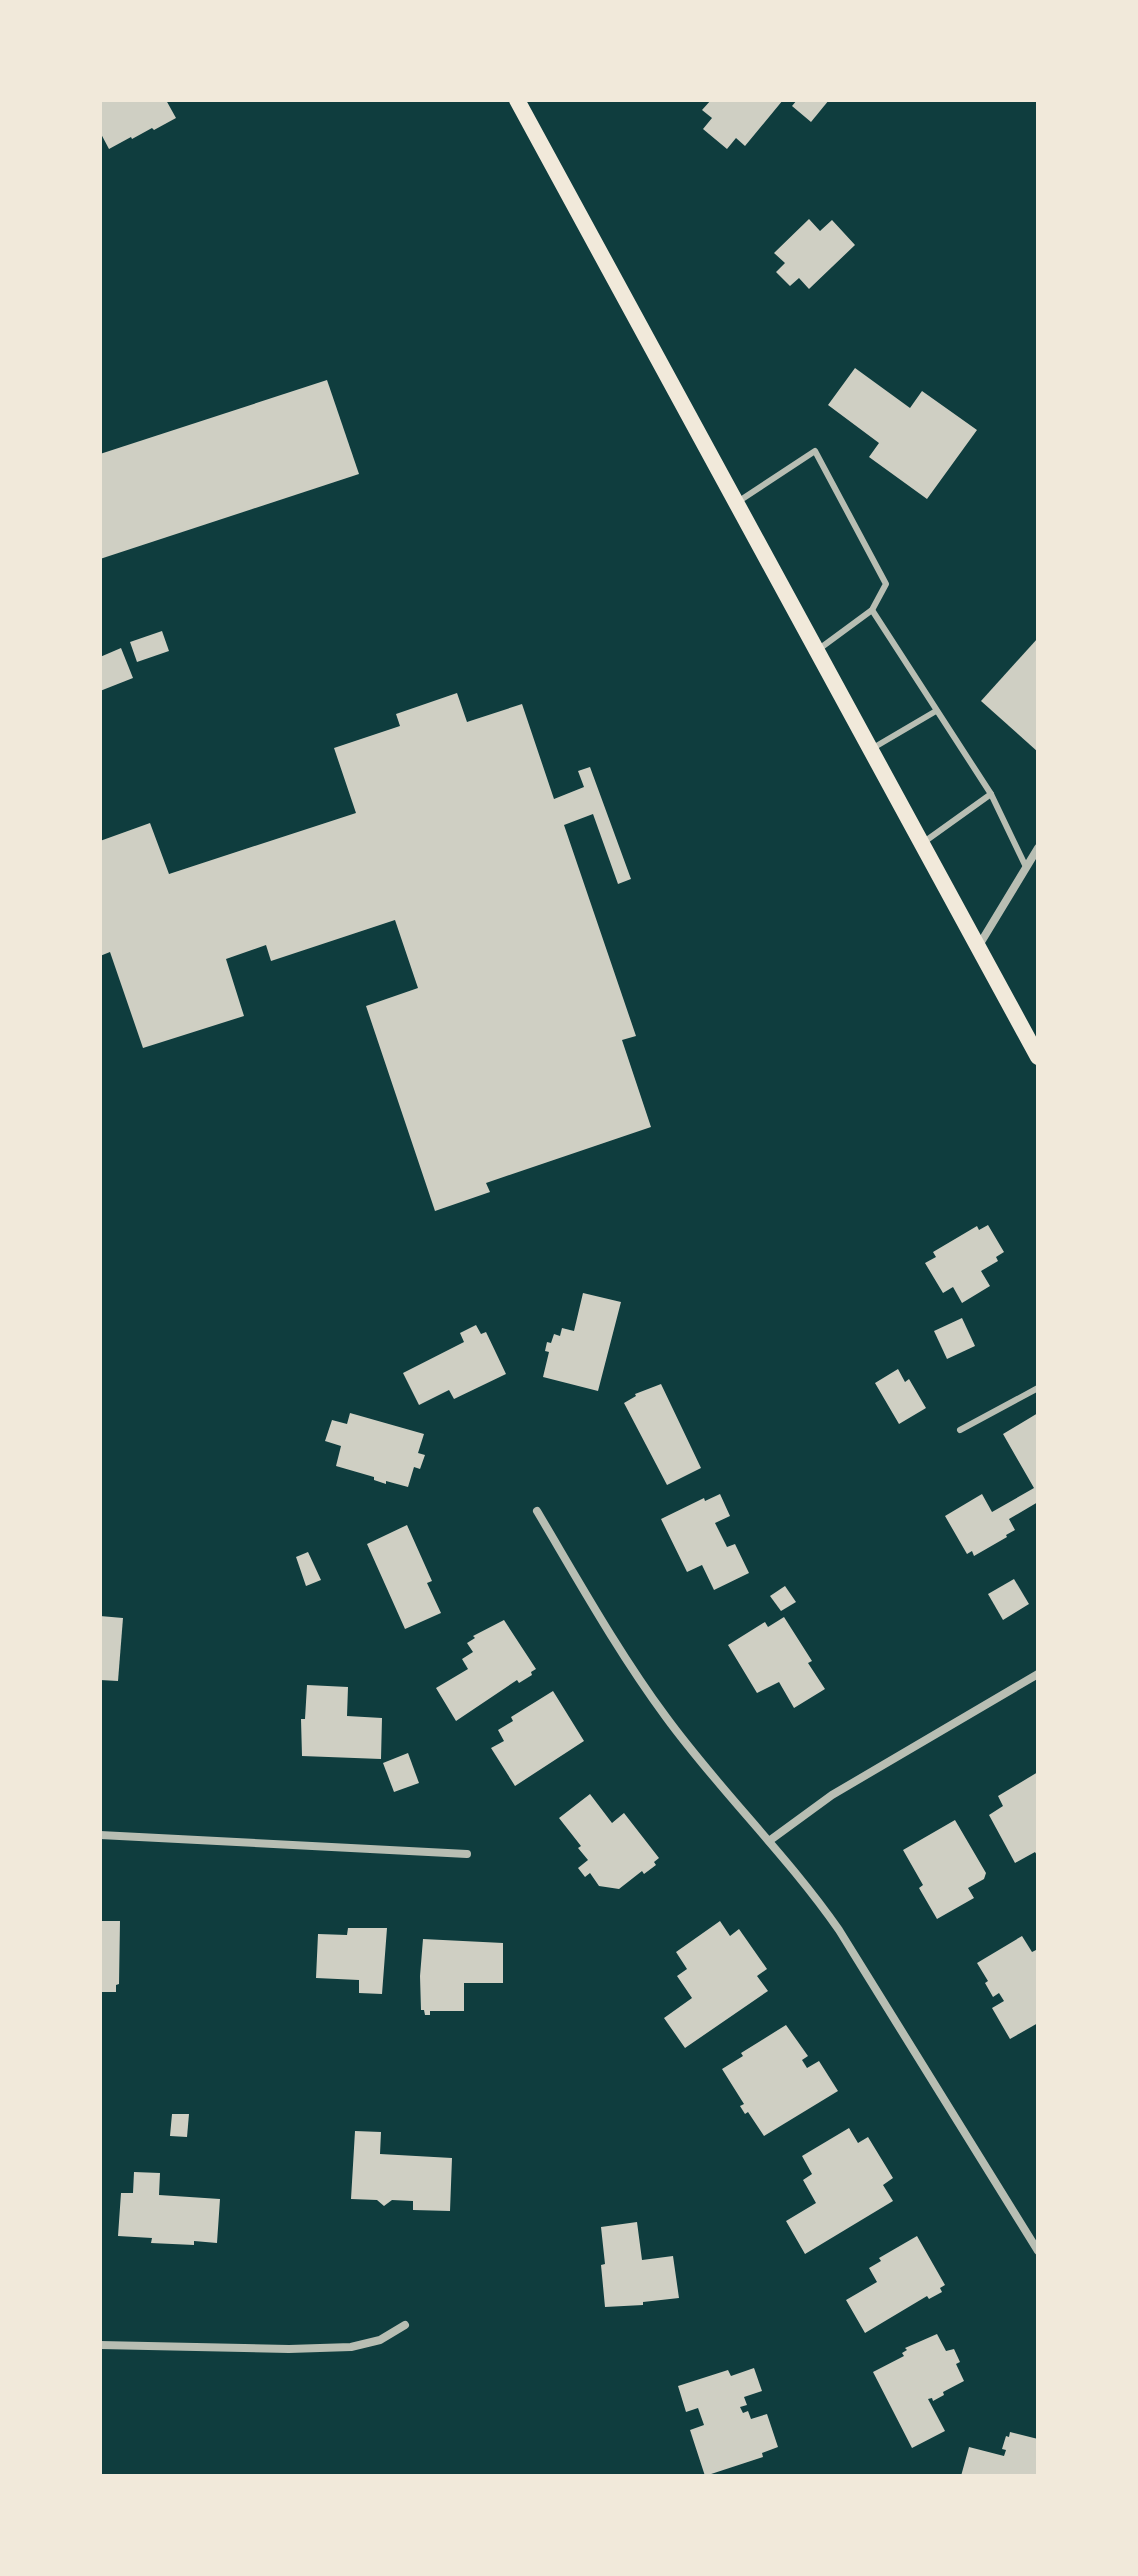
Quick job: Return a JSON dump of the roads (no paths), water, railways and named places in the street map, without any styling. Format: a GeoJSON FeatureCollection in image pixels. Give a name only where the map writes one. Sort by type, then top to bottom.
{"type":"FeatureCollection","features":[{"type":"Feature","properties":{"kind":"main road"},"geometry":{"type":"LineString","coordinates":[[517,100],[1038,1057]]}},
{"type":"Feature","properties":{"kind":"street"},"geometry":{"type":"LineString","coordinates":[[977,948],[1038,848]]}},
{"type":"Feature","properties":{"kind":"street"},"geometry":{"type":"LineString","coordinates":[[537,1511],[616,1643],[665,1716],[711,1775],[814,1894],[839,1930],[1038,2251]]}},
{"type":"Feature","properties":{"kind":"street"},"geometry":{"type":"LineString","coordinates":[[769,1841],[832,1795],[1038,1674]]}},
{"type":"Feature","properties":{"kind":"street"},"geometry":{"type":"LineString","coordinates":[[100,1835],[467,1854]]}},
{"type":"Feature","properties":{"kind":"street"},"geometry":{"type":"LineString","coordinates":[[100,2345],[289,2349],[351,2347],[380,2340],[405,2325]]}},
{"type":"Feature","properties":{"kind":"lane"},"geometry":{"type":"LineString","coordinates":[[736,503],[815,451],[886,584],[872,610],[816,651]]}},
{"type":"Feature","properties":{"kind":"lane"},"geometry":{"type":"LineString","coordinates":[[872,610],[991,794],[1026,867]]}},
{"type":"Feature","properties":{"kind":"lane"},"geometry":{"type":"LineString","coordinates":[[870,749],[936,711]]}},
{"type":"Feature","properties":{"kind":"lane"},"geometry":{"type":"LineString","coordinates":[[921,844],[991,794]]}},
{"type":"Feature","properties":{"kind":"lane"},"geometry":{"type":"LineString","coordinates":[[960,1430],[1038,1388]]}}]}
